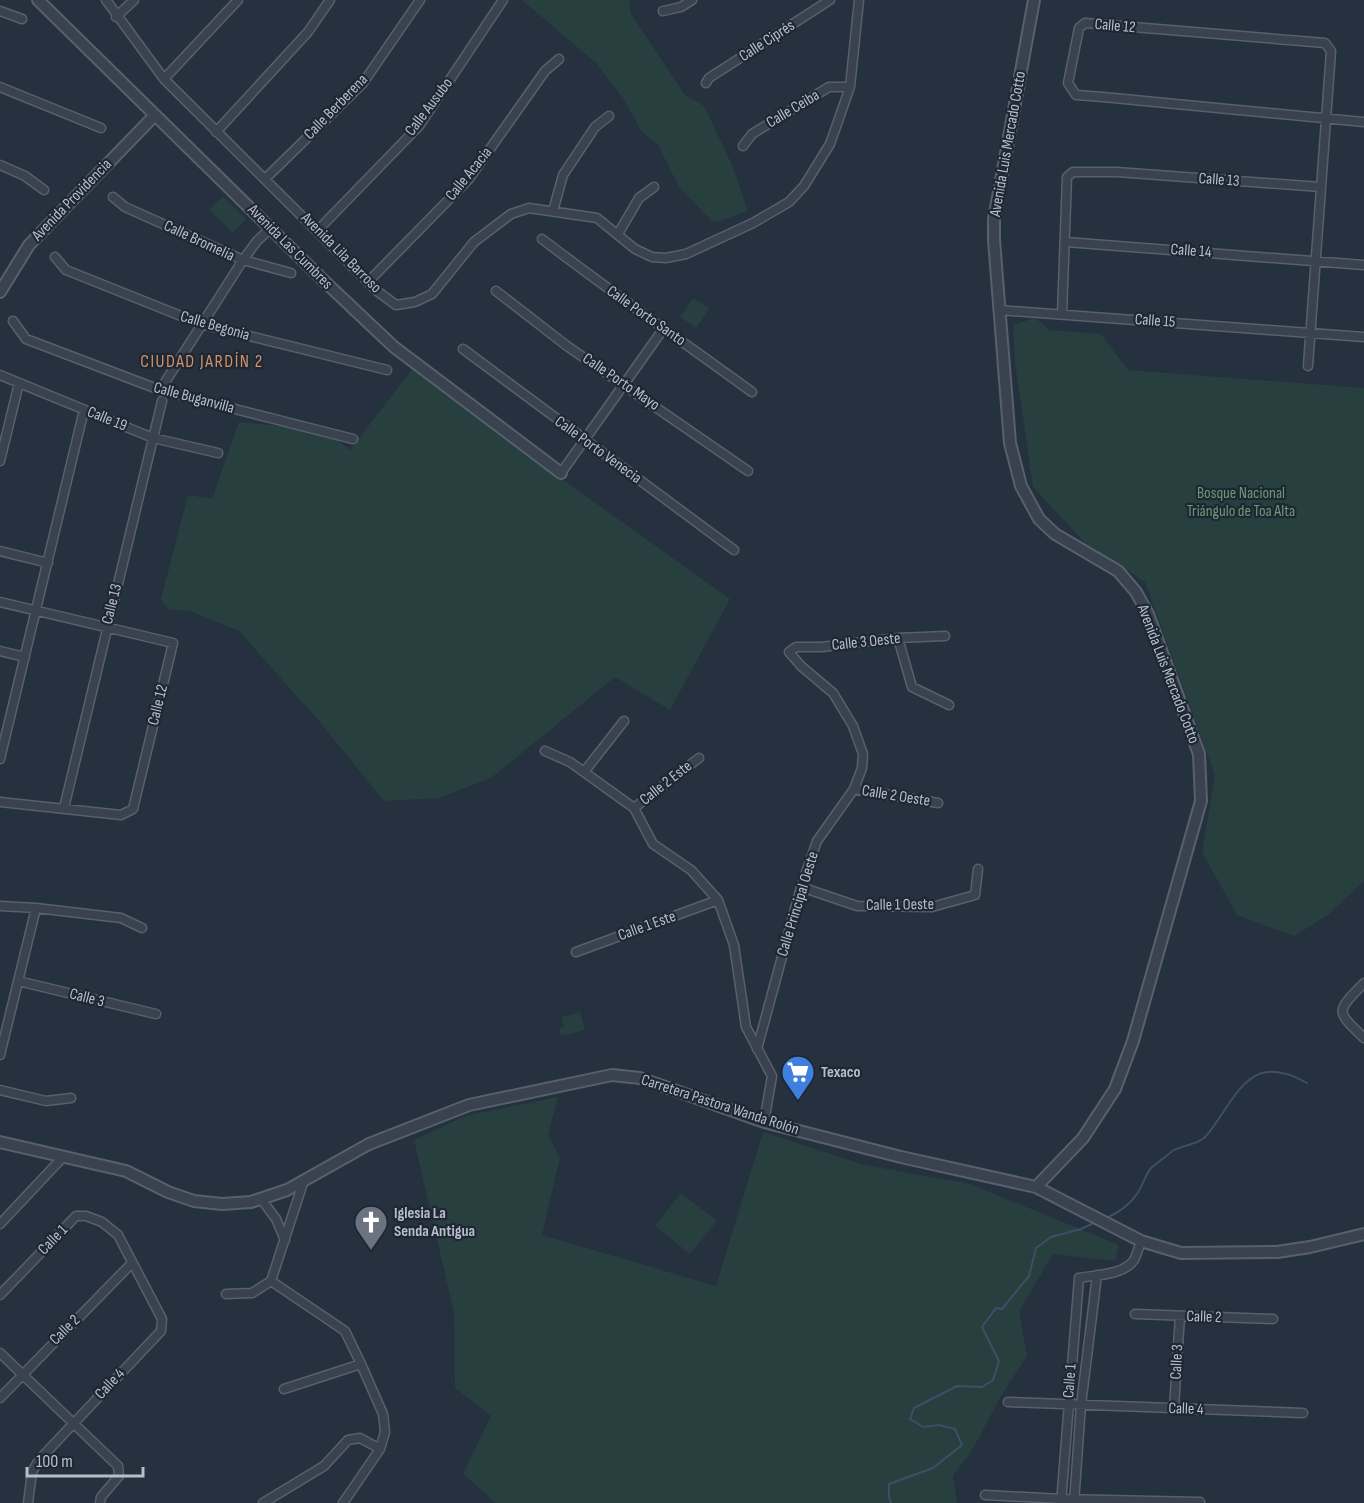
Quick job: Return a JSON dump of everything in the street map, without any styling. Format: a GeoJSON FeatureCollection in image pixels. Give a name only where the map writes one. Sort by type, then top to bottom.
{"type":"FeatureCollection","features":[{"type":"Feature","properties":{"kind":"street","name":"Avenida Las Cumbres"},"geometry":{"type":"LineString","coordinates":[[38,0],[314,272],[394,346],[561,473]]}},
{"type":"Feature","properties":{"kind":"street","name":"Avenida Lila Barroso"},"geometry":{"type":"LineString","coordinates":[[106,0],[116,17],[164,79],[368,282],[396,305],[415,302],[432,294],[474,242],[511,214],[529,208],[597,218],[635,249],[652,257],[666,258],[686,254],[753,223],[789,202],[804,186],[830,144],[850,87],[860,0]]}},
{"type":"Feature","properties":{"kind":"street"},"geometry":{"type":"LineString","coordinates":[[116,17],[134,0]]}},
{"type":"Feature","properties":{"kind":"street"},"geometry":{"type":"LineString","coordinates":[[164,79],[238,0]]}},
{"type":"Feature","properties":{"kind":"street"},"geometry":{"type":"LineString","coordinates":[[216,132],[308,32],[330,0]]}},
{"type":"Feature","properties":{"kind":"street","name":"Calle Berberena"},"geometry":{"type":"LineString","coordinates":[[265,178],[363,83],[420,0]]}},
{"type":"Feature","properties":{"kind":"street","name":"Calle Ausubo"},"geometry":{"type":"LineString","coordinates":[[317,231],[419,126],[503,0]]}},
{"type":"Feature","properties":{"kind":"street"},"geometry":{"type":"LineString","coordinates":[[663,11],[681,7],[692,0]]}},
{"type":"Feature","properties":{"kind":"street","name":"Calle Ciprés"},"geometry":{"type":"LineString","coordinates":[[706,83],[709,78],[830,0]]}},
{"type":"Feature","properties":{"kind":"street","name":"Avenida Luis Mercado Cotto"},"geometry":{"type":"LineString","coordinates":[[1034,0],[994,219],[1010,443],[1021,486],[1039,519],[1055,534],[1118,571],[1136,592],[1148,614],[1200,754],[1201,801],[1132,1041],[1115,1089],[1083,1138],[1036,1187]]}},
{"type":"Feature","properties":{"kind":"street"},"geometry":{"type":"LineString","coordinates":[[0,11],[22,19]]}},
{"type":"Feature","properties":{"kind":"street","name":"Calle 12"},"geometry":{"type":"LineString","coordinates":[[1308,366],[1331,51],[1325,42],[1085,23],[1079,28],[1068,83],[1076,95],[1326,118]]}},
{"type":"Feature","properties":{"kind":"street","name":"Calle Acacia"},"geometry":{"type":"LineString","coordinates":[[368,282],[468,180],[545,71],[559,59]]}},
{"type":"Feature","properties":{"kind":"street"},"geometry":{"type":"LineString","coordinates":[[0,87],[101,128]]}},
{"type":"Feature","properties":{"kind":"street","name":"Calle Ceiba"},"geometry":{"type":"LineString","coordinates":[[743,146],[752,134],[829,87],[850,87]]}},
{"type":"Feature","properties":{"kind":"street","name":"Avenida Providencia"},"geometry":{"type":"LineString","coordinates":[[0,292],[28,245],[155,115]]}},
{"type":"Feature","properties":{"kind":"street"},"geometry":{"type":"LineString","coordinates":[[553,211],[563,175],[596,127],[609,116]]}},
{"type":"Feature","properties":{"kind":"street"},"geometry":{"type":"LineString","coordinates":[[1326,118],[1364,122]]}},
{"type":"Feature","properties":{"kind":"street"},"geometry":{"type":"LineString","coordinates":[[0,165],[25,176],[44,190]]}},
{"type":"Feature","properties":{"kind":"street","name":"Calle 13"},"geometry":{"type":"LineString","coordinates":[[1066,242],[1067,177],[1073,172],[1117,172],[1321,187]]}},
{"type":"Feature","properties":{"kind":"street"},"geometry":{"type":"LineString","coordinates":[[618,234],[639,198],[654,187]]}},
{"type":"Feature","properties":{"kind":"street","name":"Calle Bromelia"},"geometry":{"type":"LineString","coordinates":[[113,197],[126,207],[243,260],[291,273]]}},
{"type":"Feature","properties":{"kind":"street"},"geometry":{"type":"LineString","coordinates":[[160,390],[243,260],[257,241],[271,228]]}},
{"type":"Feature","properties":{"kind":"street","name":"Calle Porto Santo"},"geometry":{"type":"LineString","coordinates":[[542,239],[618,298],[664,328],[752,392]]}},
{"type":"Feature","properties":{"kind":"street"},"geometry":{"type":"LineString","coordinates":[[1062,314],[1066,242]]}},
{"type":"Feature","properties":{"kind":"street","name":"Calle 14"},"geometry":{"type":"LineString","coordinates":[[1066,242],[1364,265]]}},
{"type":"Feature","properties":{"kind":"street","name":"Calle Begonia"},"geometry":{"type":"LineString","coordinates":[[55,257],[66,270],[201,324],[387,370]]}},
{"type":"Feature","properties":{"kind":"street","name":"Calle Porto Mayo"},"geometry":{"type":"LineString","coordinates":[[495,291],[567,346],[748,471]]}},
{"type":"Feature","properties":{"kind":"street","name":"Calle 15"},"geometry":{"type":"LineString","coordinates":[[999,310],[1364,336]]}},
{"type":"Feature","properties":{"kind":"street","name":"Calle Buganvilla"},"geometry":{"type":"LineString","coordinates":[[13,321],[26,339],[160,390],[353,439]]}},
{"type":"Feature","properties":{"kind":"street"},"geometry":{"type":"LineString","coordinates":[[561,473],[664,328]]}},
{"type":"Feature","properties":{"kind":"street","name":"Calle Porto Venecia"},"geometry":{"type":"LineString","coordinates":[[463,349],[584,441],[734,550]]}},
{"type":"Feature","properties":{"kind":"street","name":"Calle 19"},"geometry":{"type":"LineString","coordinates":[[0,375],[153,438],[218,453]]}},
{"type":"Feature","properties":{"kind":"street"},"geometry":{"type":"LineString","coordinates":[[0,461],[19,383]]}},
{"type":"Feature","properties":{"kind":"street","name":"Calle 13"},"geometry":{"type":"LineString","coordinates":[[64,808],[162,401]]}},
{"type":"Feature","properties":{"kind":"street"},"geometry":{"type":"LineString","coordinates":[[0,759],[84,410]]}},
{"type":"Feature","properties":{"kind":"street"},"geometry":{"type":"LineString","coordinates":[[0,551],[48,563]]}},
{"type":"Feature","properties":{"kind":"street","name":"Calle 12"},"geometry":{"type":"LineString","coordinates":[[0,602],[173,643],[133,809],[122,815],[0,801]]}},
{"type":"Feature","properties":{"kind":"street","name":"Calle 3 Oeste"},"geometry":{"type":"LineString","coordinates":[[789,652],[796,647],[945,636]]}},
{"type":"Feature","properties":{"kind":"street"},"geometry":{"type":"LineString","coordinates":[[898,638],[912,687],[949,705]]}},
{"type":"Feature","properties":{"kind":"street"},"geometry":{"type":"LineString","coordinates":[[0,651],[25,657]]}},
{"type":"Feature","properties":{"kind":"street","name":"Calle Principal Oeste"},"geometry":{"type":"LineString","coordinates":[[756,1049],[801,887],[817,841],[854,789],[861,768],[862,754],[854,726],[833,693],[801,666],[789,652]]}},
{"type":"Feature","properties":{"kind":"street"},"geometry":{"type":"LineString","coordinates":[[584,772],[624,721]]}},
{"type":"Feature","properties":{"kind":"street"},"geometry":{"type":"LineString","coordinates":[[545,751],[570,762],[634,808],[652,844],[691,870],[718,900],[735,945],[746,1027],[772,1076],[764,1122]]}},
{"type":"Feature","properties":{"kind":"street","name":"Calle 2 Este"},"geometry":{"type":"LineString","coordinates":[[634,808],[699,758]]}},
{"type":"Feature","properties":{"kind":"street","name":"Calle 2 Oeste"},"geometry":{"type":"LineString","coordinates":[[854,789],[938,803]]}},
{"type":"Feature","properties":{"kind":"street","name":"Calle 1 Oeste"},"geometry":{"type":"LineString","coordinates":[[801,887],[857,906],[932,907],[975,895],[978,869]]}},
{"type":"Feature","properties":{"kind":"street","name":"Calle 1 Este"},"geometry":{"type":"LineString","coordinates":[[576,952],[718,900]]}},
{"type":"Feature","properties":{"kind":"street"},"geometry":{"type":"LineString","coordinates":[[0,906],[121,918],[142,928]]}},
{"type":"Feature","properties":{"kind":"street"},"geometry":{"type":"LineString","coordinates":[[0,1056],[36,908]]}},
{"type":"Feature","properties":{"kind":"street","name":"Calle 3"},"geometry":{"type":"LineString","coordinates":[[18,981],[156,1014]]}},
{"type":"Feature","properties":{"kind":"street"},"geometry":{"type":"LineString","coordinates":[[1364,983],[1343,1005],[1341,1013],[1364,1038]]}},
{"type":"Feature","properties":{"kind":"street","name":"Carretera Pastora Wanda Rolón"},"geometry":{"type":"LineString","coordinates":[[0,1142],[126,1171],[168,1192],[194,1201],[222,1204],[256,1201],[287,1190],[369,1144],[469,1106],[612,1075],[640,1078],[764,1122],[901,1157],[1036,1187],[1141,1241],[1181,1253],[1277,1252],[1364,1234]]}},
{"type":"Feature","properties":{"kind":"street"},"geometry":{"type":"LineString","coordinates":[[0,1090],[46,1101],[70,1098]]}},
{"type":"Feature","properties":{"kind":"street"},"geometry":{"type":"LineString","coordinates":[[0,1224],[64,1156]]}},
{"type":"Feature","properties":{"kind":"street"},"geometry":{"type":"LineString","coordinates":[[226,1294],[252,1293],[271,1281],[304,1180]]}},
{"type":"Feature","properties":{"kind":"street"},"geometry":{"type":"LineString","coordinates":[[256,1201],[276,1219],[285,1240]]}},
{"type":"Feature","properties":{"kind":"street","name":"Calle 1"},"geometry":{"type":"LineString","coordinates":[[0,1295],[76,1216],[86,1216],[102,1222],[118,1235],[132,1263]]}},
{"type":"Feature","properties":{"kind":"street","name":"Calle 1"},"geometry":{"type":"LineString","coordinates":[[1061,1501],[1079,1278],[1128,1266],[1134,1259],[1141,1241]]}},
{"type":"Feature","properties":{"kind":"street","name":"Calle 2"},"geometry":{"type":"LineString","coordinates":[[0,1398],[132,1263]]}},
{"type":"Feature","properties":{"kind":"street","name":"Calle 4"},"geometry":{"type":"LineString","coordinates":[[28,1503],[32,1472],[39,1460],[161,1331],[162,1318],[132,1263]]}},
{"type":"Feature","properties":{"kind":"street","name":"Calle 1"},"geometry":{"type":"LineString","coordinates":[[1074,1501],[1081,1405],[1097,1275]]}},
{"type":"Feature","properties":{"kind":"street"},"geometry":{"type":"LineString","coordinates":[[271,1281],[345,1331],[383,1414],[385,1432],[380,1449],[343,1503]]}},
{"type":"Feature","properties":{"kind":"street","name":"Calle 2"},"geometry":{"type":"LineString","coordinates":[[1135,1314],[1273,1319]]}},
{"type":"Feature","properties":{"kind":"street","name":"Calle 3"},"geometry":{"type":"LineString","coordinates":[[1174,1408],[1180,1316]]}},
{"type":"Feature","properties":{"kind":"street"},"geometry":{"type":"LineString","coordinates":[[0,1353],[118,1466],[119,1476],[101,1497],[100,1503]]}},
{"type":"Feature","properties":{"kind":"street"},"geometry":{"type":"LineString","coordinates":[[284,1389],[362,1364]]}},
{"type":"Feature","properties":{"kind":"street","name":"Calle 4"},"geometry":{"type":"LineString","coordinates":[[1008,1402],[1303,1413]]}},
{"type":"Feature","properties":{"kind":"street"},"geometry":{"type":"LineString","coordinates":[[263,1503],[324,1466],[348,1440],[360,1438],[380,1449]]}},
{"type":"Feature","properties":{"kind":"street"},"geometry":{"type":"LineString","coordinates":[[985,1495],[1061,1501],[1200,1502]]}},
{"type":"Feature","properties":{"kind":"green space"},"geometry":{"type":"Polygon","coordinates":[[[522,0],[629,0],[631,14],[685,95],[704,106],[732,165],[748,211],[714,223],[679,187],[658,145],[642,132],[623,98],[596,63],[522,0]]]}},
{"type":"Feature","properties":{"kind":"green space"},"geometry":{"type":"Polygon","coordinates":[[[223,196],[246,219],[233,233],[209,210],[223,196]]]}},
{"type":"Feature","properties":{"kind":"green space"},"geometry":{"type":"Polygon","coordinates":[[[693,298],[709,309],[696,328],[680,317],[693,298]]]}},
{"type":"Feature","properties":{"kind":"green space","name":"Bosque Nacional Triángulo de Toa Alta"},"geometry":{"type":"Polygon","coordinates":[[[1035,318],[1050,330],[1101,334],[1128,370],[1364,388],[1364,881],[1328,915],[1294,936],[1237,915],[1202,852],[1215,775],[1145,582],[1085,543],[1033,487],[1015,362],[1013,325],[1035,318]]]}},
{"type":"Feature","properties":{"kind":"green space"},"geometry":{"type":"Polygon","coordinates":[[[413,368],[559,477],[730,599],[670,710],[615,677],[491,778],[439,798],[384,801],[318,720],[239,631],[190,611],[168,609],[161,599],[188,495],[212,499],[239,422],[325,431],[350,450],[413,368]]]}},
{"type":"Feature","properties":{"kind":"green space"},"geometry":{"type":"Polygon","coordinates":[[[580,1012],[585,1030],[561,1036],[559,1029],[564,1027],[561,1017],[580,1012]]]}},
{"type":"Feature","properties":{"kind":"green space"},"geometry":{"type":"Polygon","coordinates":[[[558,1097],[548,1135],[560,1157],[542,1235],[716,1286],[763,1132],[865,1165],[970,1184],[1119,1245],[1115,1261],[1053,1254],[1019,1311],[1027,1356],[1001,1396],[971,1452],[953,1476],[957,1503],[496,1503],[463,1474],[491,1416],[455,1388],[454,1313],[414,1140],[465,1116],[558,1097]]]}},
{"type":"Feature","properties":{"kind":"green space"},"geometry":{"type":"Polygon","coordinates":[[[681,1193],[717,1221],[690,1254],[655,1226],[681,1193]]]}},
{"type":"Feature","properties":{"kind":"waterway"},"geometry":{"type":"LineString","coordinates":[[1104,1219],[1130,1202],[1138,1193],[1152,1167],[1174,1150],[1204,1138],[1246,1082],[1257,1075],[1271,1072],[1287,1074],[1307,1083]]}},
{"type":"Feature","properties":{"kind":"waterway"},"geometry":{"type":"LineString","coordinates":[[891,1503],[889,1484],[933,1468],[962,1445],[955,1429],[939,1425],[923,1427],[910,1419],[914,1408],[957,1386],[982,1387],[993,1380],[999,1361],[982,1327],[996,1308],[1002,1309],[1029,1276],[1036,1248],[1051,1237],[1081,1229],[1096,1222]]}},
{"type":"Feature","properties":{"kind":"place","name":"Texaco"},"geometry":{"type":"Point","coordinates":[798,1101]}},
{"type":"Feature","properties":{"kind":"place","name":"Iglesia La Senda Antigua"},"geometry":{"type":"Point","coordinates":[371,1251]}},
{"type":"Feature","properties":{"kind":"district","name":"CIUDAD JARDÍN 2"},"geometry":{"type":"Point","coordinates":[202,361]}}]}
